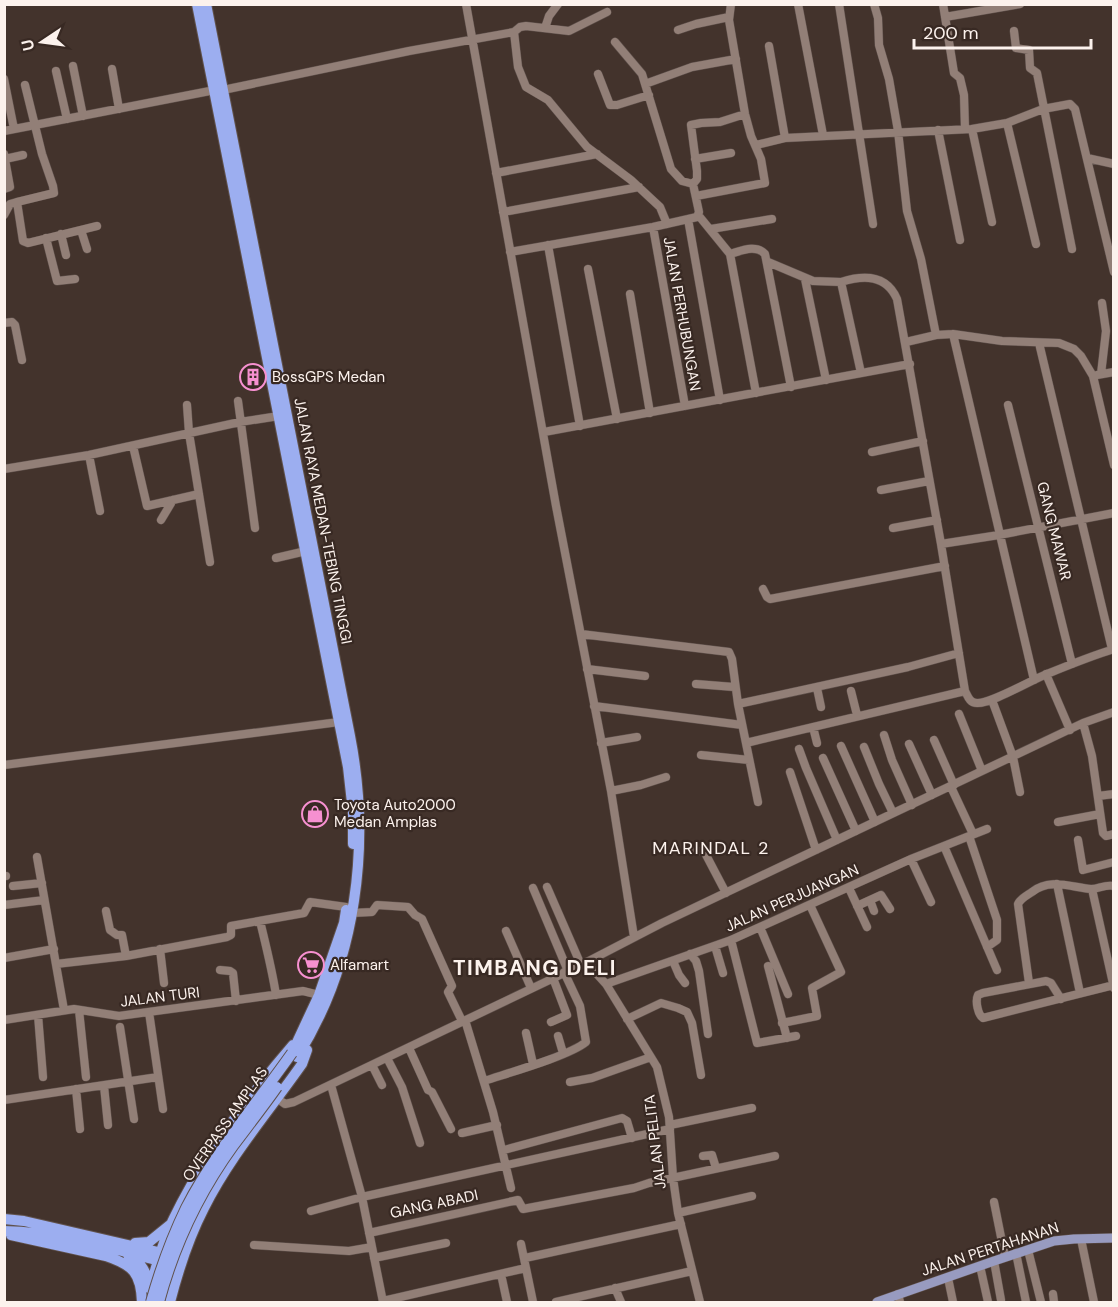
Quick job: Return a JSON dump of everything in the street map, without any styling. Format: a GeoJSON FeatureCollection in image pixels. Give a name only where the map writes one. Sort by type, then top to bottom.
{"type":"FeatureCollection","features":[{"type":"Feature","properties":{"kind":"highway","name":"JALAN RAYA MEDAN-TEBING TINGGI"},"geometry":{"type":"LineString","coordinates":[[197,4],[219,90],[355,761],[361,829],[349,910],[338,971],[306,1036]]}},
{"type":"Feature","properties":{"kind":"highway","name":"JALAN RAYA MEDAN-TEBING TINGGI"},"geometry":{"type":"LineString","coordinates":[[206,4],[219,90],[279,416],[348,767],[353,812],[349,910],[306,1036]]}},
{"type":"Feature","properties":{"kind":"highway","name":"OVERPASS AMPLAS"},"geometry":{"type":"LineString","coordinates":[[159,1302],[168,1269],[193,1211],[233,1147],[261,1110],[306,1036]]}},
{"type":"Feature","properties":{"kind":"highway"},"geometry":{"type":"LineString","coordinates":[[172,1299],[204,1209],[240,1149],[302,1064],[306,1055],[306,1036]]}},
{"type":"Feature","properties":{"kind":"highway"},"geometry":{"type":"LineString","coordinates":[[147,1300],[171,1224],[203,1165],[280,1059],[306,1036]]}},
{"type":"Feature","properties":{"kind":"highway","name":"OVERPASS AMPLAS"},"geometry":{"type":"LineString","coordinates":[[147,1300],[187,1207],[227,1143],[295,1055]]}},
{"type":"Feature","properties":{"kind":"highway"},"geometry":{"type":"LineString","coordinates":[[4,1213],[24,1221]]}},
{"type":"Feature","properties":{"kind":"highway"},"geometry":{"type":"LineString","coordinates":[[4,1219],[24,1221],[123,1243],[182,1266]]}},
{"type":"Feature","properties":{"kind":"highway"},"geometry":{"type":"LineString","coordinates":[[123,1243],[149,1242],[171,1224]]}},
{"type":"Feature","properties":{"kind":"highway"},"geometry":{"type":"LineString","coordinates":[[4,1232],[29,1232],[159,1257]]}},
{"type":"Feature","properties":{"kind":"highway"},"geometry":{"type":"LineString","coordinates":[[4,1232],[29,1240],[106,1256],[128,1265],[137,1274],[147,1300]]}},
{"type":"Feature","properties":{"kind":"highway"},"geometry":{"type":"LineString","coordinates":[[109,1247],[135,1258],[141,1265],[148,1279],[147,1300]]}},
{"type":"Feature","properties":{"kind":"main road","name":"JALAN PERTAHANAN"},"geometry":{"type":"LineString","coordinates":[[877,1302],[899,1298],[993,1261],[1054,1241],[1113,1238]]}},
{"type":"Feature","properties":{"kind":"street"},"geometry":{"type":"LineString","coordinates":[[466,4],[610,791],[634,937]]}},
{"type":"Feature","properties":{"kind":"street"},"geometry":{"type":"LineString","coordinates":[[545,28],[549,16],[558,4]]}},
{"type":"Feature","properties":{"kind":"street"},"geometry":{"type":"LineString","coordinates":[[696,196],[765,183],[761,159],[745,114],[729,17],[731,4]]}},
{"type":"Feature","properties":{"kind":"street"},"geometry":{"type":"LineString","coordinates":[[798,4],[823,135]]}},
{"type":"Feature","properties":{"kind":"street"},"geometry":{"type":"LineString","coordinates":[[839,4],[873,224]]}},
{"type":"Feature","properties":{"kind":"street"},"geometry":{"type":"LineString","coordinates":[[874,4],[878,18],[879,45],[889,79],[898,131],[907,211],[921,259],[936,334]]}},
{"type":"Feature","properties":{"kind":"street"},"geometry":{"type":"LineString","coordinates":[[944,4],[954,73],[960,79],[968,129],[992,222]]}},
{"type":"Feature","properties":{"kind":"street"},"geometry":{"type":"LineString","coordinates":[[945,17],[1020,4]]}},
{"type":"Feature","properties":{"kind":"street"},"geometry":{"type":"LineString","coordinates":[[4,131],[514,32],[523,26],[569,31],[608,12]]}},
{"type":"Feature","properties":{"kind":"street"},"geometry":{"type":"LineString","coordinates":[[678,30],[729,17]]}},
{"type":"Feature","properties":{"kind":"street"},"geometry":{"type":"LineString","coordinates":[[1014,31],[1017,49],[1029,50],[1030,68],[1037,73],[1072,249]]}},
{"type":"Feature","properties":{"kind":"street"},"geometry":{"type":"LineString","coordinates":[[514,32],[518,67],[523,83],[530,90],[548,100],[587,147],[639,187],[663,212],[667,224]]}},
{"type":"Feature","properties":{"kind":"street"},"geometry":{"type":"LineString","coordinates":[[615,42],[642,74],[671,169],[682,181],[693,184]]}},
{"type":"Feature","properties":{"kind":"street"},"geometry":{"type":"LineString","coordinates":[[769,46],[784,138]]}},
{"type":"Feature","properties":{"kind":"street"},"geometry":{"type":"LineString","coordinates":[[645,84],[692,66],[736,59]]}},
{"type":"Feature","properties":{"kind":"street"},"geometry":{"type":"LineString","coordinates":[[74,66],[83,116]]}},
{"type":"Feature","properties":{"kind":"street"},"geometry":{"type":"LineString","coordinates":[[112,69],[119,109]]}},
{"type":"Feature","properties":{"kind":"street"},"geometry":{"type":"LineString","coordinates":[[57,71],[67,119]]}},
{"type":"Feature","properties":{"kind":"street"},"geometry":{"type":"LineString","coordinates":[[598,74],[610,105],[649,95]]}},
{"type":"Feature","properties":{"kind":"street"},"geometry":{"type":"LineString","coordinates":[[4,79],[14,129]]}},
{"type":"Feature","properties":{"kind":"street"},"geometry":{"type":"LineString","coordinates":[[4,215],[10,204],[54,193],[25,85]]}},
{"type":"Feature","properties":{"kind":"street"},"geometry":{"type":"LineString","coordinates":[[756,145],[784,138],[823,135],[968,129],[1007,123],[1043,109],[1069,104],[1074,106],[1113,272]]}},
{"type":"Feature","properties":{"kind":"street"},"geometry":{"type":"LineString","coordinates":[[745,114],[720,122],[692,124],[698,176],[693,184],[699,216],[730,254],[756,393]]}},
{"type":"Feature","properties":{"kind":"street"},"geometry":{"type":"LineString","coordinates":[[1007,123],[1036,244]]}},
{"type":"Feature","properties":{"kind":"street"},"geometry":{"type":"LineString","coordinates":[[938,130],[960,240]]}},
{"type":"Feature","properties":{"kind":"street"},"geometry":{"type":"LineString","coordinates":[[695,159],[731,153]]}},
{"type":"Feature","properties":{"kind":"street"},"geometry":{"type":"LineString","coordinates":[[496,173],[597,154]]}},
{"type":"Feature","properties":{"kind":"street"},"geometry":{"type":"LineString","coordinates":[[4,189],[10,187],[5,157],[23,155]]}},
{"type":"Feature","properties":{"kind":"street"},"geometry":{"type":"LineString","coordinates":[[1087,158],[1113,164]]}},
{"type":"Feature","properties":{"kind":"street"},"geometry":{"type":"LineString","coordinates":[[503,212],[639,187]]}},
{"type":"Feature","properties":{"kind":"street"},"geometry":{"type":"LineString","coordinates":[[17,202],[23,241],[28,243],[97,226]]}},
{"type":"Feature","properties":{"kind":"street"},"geometry":{"type":"LineString","coordinates":[[510,252],[653,227],[699,216]]}},
{"type":"Feature","properties":{"kind":"street"},"geometry":{"type":"LineString","coordinates":[[688,219],[720,400]]}},
{"type":"Feature","properties":{"kind":"street"},"geometry":{"type":"LineString","coordinates":[[711,229],[772,219]]}},
{"type":"Feature","properties":{"kind":"street","name":"JALAN PERHUBUNGAN"},"geometry":{"type":"LineString","coordinates":[[653,227],[685,406]]}},
{"type":"Feature","properties":{"kind":"street"},"geometry":{"type":"LineString","coordinates":[[81,230],[87,249]]}},
{"type":"Feature","properties":{"kind":"street"},"geometry":{"type":"LineString","coordinates":[[61,234],[66,255]]}},
{"type":"Feature","properties":{"kind":"street"},"geometry":{"type":"LineString","coordinates":[[46,238],[57,281],[75,279]]}},
{"type":"Feature","properties":{"kind":"street"},"geometry":{"type":"LineString","coordinates":[[548,245],[580,426]]}},
{"type":"Feature","properties":{"kind":"street"},"geometry":{"type":"LineString","coordinates":[[730,254],[752,249],[760,249],[765,254],[791,387]]}},
{"type":"Feature","properties":{"kind":"street"},"geometry":{"type":"LineString","coordinates":[[768,262],[805,279],[819,282],[841,282],[855,277],[870,277],[890,288],[897,299],[965,691],[970,701],[975,703],[992,700],[1046,674],[1113,649],[1039,343]]}},
{"type":"Feature","properties":{"kind":"street"},"geometry":{"type":"LineString","coordinates":[[588,268],[616,419]]}},
{"type":"Feature","properties":{"kind":"street"},"geometry":{"type":"LineString","coordinates":[[805,279],[826,380]]}},
{"type":"Feature","properties":{"kind":"street"},"geometry":{"type":"LineString","coordinates":[[841,282],[861,373]]}},
{"type":"Feature","properties":{"kind":"street"},"geometry":{"type":"LineString","coordinates":[[630,294],[650,413]]}},
{"type":"Feature","properties":{"kind":"street"},"geometry":{"type":"LineString","coordinates":[[1102,303],[1106,331],[1097,375],[1113,465]]}},
{"type":"Feature","properties":{"kind":"street"},"geometry":{"type":"LineString","coordinates":[[4,323],[12,322],[15,325],[22,360]]}},
{"type":"Feature","properties":{"kind":"street"},"geometry":{"type":"LineString","coordinates":[[906,342],[936,334],[953,334],[1002,341],[1059,343],[1074,349],[1097,375]]}},
{"type":"Feature","properties":{"kind":"street"},"geometry":{"type":"LineString","coordinates":[[953,334],[1034,680]]}},
{"type":"Feature","properties":{"kind":"street"},"geometry":{"type":"LineString","coordinates":[[544,432],[910,364]]}},
{"type":"Feature","properties":{"kind":"street"},"geometry":{"type":"LineString","coordinates":[[1097,375],[1113,372]]}},
{"type":"Feature","properties":{"kind":"street"},"geometry":{"type":"LineString","coordinates":[[238,402],[255,528]]}},
{"type":"Feature","properties":{"kind":"street"},"geometry":{"type":"LineString","coordinates":[[187,405],[189,433],[210,562]]}},
{"type":"Feature","properties":{"kind":"street","name":"GANG MAWAR"},"geometry":{"type":"LineString","coordinates":[[1008,405],[1072,664]]}},
{"type":"Feature","properties":{"kind":"street"},"geometry":{"type":"LineString","coordinates":[[4,469],[89,455],[240,422],[279,416]]}},
{"type":"Feature","properties":{"kind":"street"},"geometry":{"type":"LineString","coordinates":[[872,452],[922,441]]}},
{"type":"Feature","properties":{"kind":"street"},"geometry":{"type":"LineString","coordinates":[[133,446],[146,505],[199,494]]}},
{"type":"Feature","properties":{"kind":"street"},"geometry":{"type":"LineString","coordinates":[[89,455],[100,511]]}},
{"type":"Feature","properties":{"kind":"street"},"geometry":{"type":"LineString","coordinates":[[880,490],[929,481]]}},
{"type":"Feature","properties":{"kind":"street"},"geometry":{"type":"LineString","coordinates":[[161,520],[173,500]]}},
{"type":"Feature","properties":{"kind":"street"},"geometry":{"type":"LineString","coordinates":[[941,544],[1113,513]]}},
{"type":"Feature","properties":{"kind":"street"},"geometry":{"type":"LineString","coordinates":[[893,528],[937,520]]}},
{"type":"Feature","properties":{"kind":"street"},"geometry":{"type":"LineString","coordinates":[[276,558],[306,552]]}},
{"type":"Feature","properties":{"kind":"street"},"geometry":{"type":"LineString","coordinates":[[763,589],[768,598],[776,598],[945,566]]}},
{"type":"Feature","properties":{"kind":"street"},"geometry":{"type":"LineString","coordinates":[[581,634],[728,651],[732,659],[738,704],[758,802]]}},
{"type":"Feature","properties":{"kind":"street"},"geometry":{"type":"LineString","coordinates":[[738,704],[908,667],[959,653]]}},
{"type":"Feature","properties":{"kind":"street"},"geometry":{"type":"LineString","coordinates":[[587,669],[645,676]]}},
{"type":"Feature","properties":{"kind":"street"},"geometry":{"type":"LineString","coordinates":[[1046,674],[1070,730]]}},
{"type":"Feature","properties":{"kind":"street"},"geometry":{"type":"LineString","coordinates":[[696,684],[735,687]]}},
{"type":"Feature","properties":{"kind":"street"},"geometry":{"type":"LineString","coordinates":[[817,688],[821,707]]}},
{"type":"Feature","properties":{"kind":"street"},"geometry":{"type":"LineString","coordinates":[[851,691],[857,715]]}},
{"type":"Feature","properties":{"kind":"street"},"geometry":{"type":"LineString","coordinates":[[746,743],[965,691]]}},
{"type":"Feature","properties":{"kind":"street"},"geometry":{"type":"LineString","coordinates":[[992,700],[1013,757],[1020,792]]}},
{"type":"Feature","properties":{"kind":"street"},"geometry":{"type":"LineString","coordinates":[[594,706],[742,725]]}},
{"type":"Feature","properties":{"kind":"street"},"geometry":{"type":"LineString","coordinates":[[278,1099],[285,1104],[294,1102],[331,1085],[893,813],[1083,723],[1113,712]]}},
{"type":"Feature","properties":{"kind":"street"},"geometry":{"type":"LineString","coordinates":[[959,714],[982,771]]}},
{"type":"Feature","properties":{"kind":"street"},"geometry":{"type":"LineString","coordinates":[[4,765],[339,722]]}},
{"type":"Feature","properties":{"kind":"street"},"geometry":{"type":"LineString","coordinates":[[1083,723],[1090,744],[1103,833],[1106,836],[1113,834]]}},
{"type":"Feature","properties":{"kind":"street"},"geometry":{"type":"LineString","coordinates":[[813,727],[817,743]]}},
{"type":"Feature","properties":{"kind":"street"},"geometry":{"type":"LineString","coordinates":[[884,735],[912,805]]}},
{"type":"Feature","properties":{"kind":"street"},"geometry":{"type":"LineString","coordinates":[[601,743],[637,737]]}},
{"type":"Feature","properties":{"kind":"street"},"geometry":{"type":"LineString","coordinates":[[934,740],[971,835],[998,920],[997,940],[987,947]]}},
{"type":"Feature","properties":{"kind":"street"},"geometry":{"type":"LineString","coordinates":[[909,744],[932,795]]}},
{"type":"Feature","properties":{"kind":"street"},"geometry":{"type":"LineString","coordinates":[[841,746],[875,822]]}},
{"type":"Feature","properties":{"kind":"street"},"geometry":{"type":"LineString","coordinates":[[864,747],[893,813]]}},
{"type":"Feature","properties":{"kind":"street"},"geometry":{"type":"LineString","coordinates":[[799,748],[837,840]]}},
{"type":"Feature","properties":{"kind":"street"},"geometry":{"type":"LineString","coordinates":[[701,755],[749,760]]}},
{"type":"Feature","properties":{"kind":"street"},"geometry":{"type":"LineString","coordinates":[[823,758],[856,831]]}},
{"type":"Feature","properties":{"kind":"street"},"geometry":{"type":"LineString","coordinates":[[789,772],[816,850]]}},
{"type":"Feature","properties":{"kind":"street"},"geometry":{"type":"LineString","coordinates":[[610,791],[666,777]]}},
{"type":"Feature","properties":{"kind":"street"},"geometry":{"type":"LineString","coordinates":[[1098,796],[1113,794]]}},
{"type":"Feature","properties":{"kind":"street"},"geometry":{"type":"LineString","coordinates":[[1058,822],[1100,814]]}},
{"type":"Feature","properties":{"kind":"street","name":"JALAN PERJUANGAN"},"geometry":{"type":"LineString","coordinates":[[606,984],[731,940],[911,859],[987,829]]}},
{"type":"Feature","properties":{"kind":"street"},"geometry":{"type":"LineString","coordinates":[[1078,840],[1083,870],[1113,862]]}},
{"type":"Feature","properties":{"kind":"street"},"geometry":{"type":"LineString","coordinates":[[944,846],[997,970]]}},
{"type":"Feature","properties":{"kind":"street"},"geometry":{"type":"LineString","coordinates":[[695,851],[705,853],[726,893]]}},
{"type":"Feature","properties":{"kind":"street"},"geometry":{"type":"LineString","coordinates":[[37,857],[64,1010]]}},
{"type":"Feature","properties":{"kind":"street"},"geometry":{"type":"LineString","coordinates":[[911,859],[931,902]]}},
{"type":"Feature","properties":{"kind":"street"},"geometry":{"type":"LineString","coordinates":[[13,886],[42,883]]}},
{"type":"Feature","properties":{"kind":"street"},"geometry":{"type":"LineString","coordinates":[[1057,884],[1080,993]]}},
{"type":"Feature","properties":{"kind":"street"},"geometry":{"type":"LineString","coordinates":[[1029,983],[1019,902],[1037,887],[1057,884],[1092,889],[1107,885],[1113,886]]}},
{"type":"Feature","properties":{"kind":"street"},"geometry":{"type":"LineString","coordinates":[[547,887],[583,964]]}},
{"type":"Feature","properties":{"kind":"street"},"geometry":{"type":"LineString","coordinates":[[484,1081],[580,1046],[586,1039],[580,1006],[533,888]]}},
{"type":"Feature","properties":{"kind":"street"},"geometry":{"type":"LineString","coordinates":[[849,888],[867,927]]}},
{"type":"Feature","properties":{"kind":"street"},"geometry":{"type":"LineString","coordinates":[[1060,999],[1048,981],[978,995],[977,999],[981,1017],[990,1017],[1113,986],[1092,889]]}},
{"type":"Feature","properties":{"kind":"street"},"geometry":{"type":"LineString","coordinates":[[857,906],[882,895],[890,909]]}},
{"type":"Feature","properties":{"kind":"street"},"geometry":{"type":"LineString","coordinates":[[4,905],[44,900]]}},
{"type":"Feature","properties":{"kind":"street"},"geometry":{"type":"LineString","coordinates":[[870,900],[874,911]]}},
{"type":"Feature","properties":{"kind":"street"},"geometry":{"type":"LineString","coordinates":[[56,964],[126,956],[231,935],[231,926],[304,913],[310,902],[372,912],[377,905],[408,907],[422,919],[452,986],[448,992],[464,1021],[484,1081],[504,1150],[511,1188]]}},
{"type":"Feature","properties":{"kind":"street"},"geometry":{"type":"LineString","coordinates":[[782,1023],[817,1016],[812,988],[841,972],[810,905]]}},
{"type":"Feature","properties":{"kind":"street"},"geometry":{"type":"LineString","coordinates":[[106,911],[110,930],[117,935],[122,935],[126,956]]}},
{"type":"Feature","properties":{"kind":"street"},"geometry":{"type":"LineString","coordinates":[[260,921],[269,952],[276,994]]}},
{"type":"Feature","properties":{"kind":"street"},"geometry":{"type":"LineString","coordinates":[[760,927],[788,994]]}},
{"type":"Feature","properties":{"kind":"street"},"geometry":{"type":"LineString","coordinates":[[506,931],[531,988]]}},
{"type":"Feature","properties":{"kind":"street"},"geometry":{"type":"LineString","coordinates":[[731,940],[757,1043],[796,1036]]}},
{"type":"Feature","properties":{"kind":"street"},"geometry":{"type":"LineString","coordinates":[[715,946],[723,974]]}},
{"type":"Feature","properties":{"kind":"street"},"geometry":{"type":"LineString","coordinates":[[4,958],[54,949]]}},
{"type":"Feature","properties":{"kind":"street"},"geometry":{"type":"LineString","coordinates":[[160,949],[165,983]]}},
{"type":"Feature","properties":{"kind":"street"},"geometry":{"type":"LineString","coordinates":[[690,954],[698,968],[708,1034]]}},
{"type":"Feature","properties":{"kind":"street"},"geometry":{"type":"LineString","coordinates":[[673,961],[685,983]]}},
{"type":"Feature","properties":{"kind":"street","name":"JALAN PELITA"},"geometry":{"type":"LineString","coordinates":[[583,964],[606,984],[651,1057],[660,1076],[670,1125],[673,1178],[678,1213],[700,1302]]}},
{"type":"Feature","properties":{"kind":"street"},"geometry":{"type":"LineString","coordinates":[[768,966],[787,1038]]}},
{"type":"Feature","properties":{"kind":"street"},"geometry":{"type":"LineString","coordinates":[[220,970],[233,973],[236,1001]]}},
{"type":"Feature","properties":{"kind":"street"},"geometry":{"type":"LineString","coordinates":[[551,1022],[567,1015],[552,978]]}},
{"type":"Feature","properties":{"kind":"street"},"geometry":{"type":"LineString","coordinates":[[772,984],[783,980]]}},
{"type":"Feature","properties":{"kind":"street","name":"JALAN TURI"},"geometry":{"type":"LineString","coordinates":[[4,1020],[64,1010],[119,1016],[303,991],[319,995]]}},
{"type":"Feature","properties":{"kind":"street"},"geometry":{"type":"LineString","coordinates":[[627,1019],[661,1004],[687,1012],[692,1023],[700,1075]]}},
{"type":"Feature","properties":{"kind":"street"},"geometry":{"type":"LineString","coordinates":[[79,1010],[86,1077]]}},
{"type":"Feature","properties":{"kind":"street"},"geometry":{"type":"LineString","coordinates":[[148,1012],[163,1109]]}},
{"type":"Feature","properties":{"kind":"street"},"geometry":{"type":"LineString","coordinates":[[38,1015],[44,1077]]}},
{"type":"Feature","properties":{"kind":"street"},"geometry":{"type":"LineString","coordinates":[[120,1027],[134,1119]]}},
{"type":"Feature","properties":{"kind":"street"},"geometry":{"type":"LineString","coordinates":[[526,1033],[533,1064]]}},
{"type":"Feature","properties":{"kind":"street"},"geometry":{"type":"LineString","coordinates":[[558,1036],[563,1053]]}},
{"type":"Feature","properties":{"kind":"street"},"geometry":{"type":"LineString","coordinates":[[409,1048],[428,1090],[432,1092],[450,1129]]}},
{"type":"Feature","properties":{"kind":"street"},"geometry":{"type":"LineString","coordinates":[[570,1083],[589,1079],[651,1057]]}},
{"type":"Feature","properties":{"kind":"street"},"geometry":{"type":"LineString","coordinates":[[387,1058],[406,1096],[420,1143]]}},
{"type":"Feature","properties":{"kind":"street"},"geometry":{"type":"LineString","coordinates":[[372,1065],[382,1085]]}},
{"type":"Feature","properties":{"kind":"street"},"geometry":{"type":"LineString","coordinates":[[4,1095],[5,1100],[158,1077]]}},
{"type":"Feature","properties":{"kind":"street"},"geometry":{"type":"LineString","coordinates":[[331,1085],[362,1197],[383,1302],[526,1268]]}},
{"type":"Feature","properties":{"kind":"street"},"geometry":{"type":"LineString","coordinates":[[104,1086],[108,1125]]}},
{"type":"Feature","properties":{"kind":"street"},"geometry":{"type":"LineString","coordinates":[[76,1089],[80,1128]]}},
{"type":"Feature","properties":{"kind":"street"},"geometry":{"type":"LineString","coordinates":[[670,1125],[752,1108]]}},
{"type":"Feature","properties":{"kind":"street"},"geometry":{"type":"LineString","coordinates":[[310,1211],[362,1197],[632,1138],[722,1109]]}},
{"type":"Feature","properties":{"kind":"street"},"geometry":{"type":"LineString","coordinates":[[504,1150],[622,1118],[627,1121],[632,1138]]}},
{"type":"Feature","properties":{"kind":"street"},"geometry":{"type":"LineString","coordinates":[[462,1133],[497,1125]]}},
{"type":"Feature","properties":{"kind":"street"},"geometry":{"type":"LineString","coordinates":[[703,1156],[712,1155],[716,1168]]}},
{"type":"Feature","properties":{"kind":"street"},"geometry":{"type":"LineString","coordinates":[[673,1178],[775,1156]]}},
{"type":"Feature","properties":{"kind":"street","name":"GANG ABADI"},"geometry":{"type":"LineString","coordinates":[[369,1233],[450,1213],[519,1200],[522,1209],[525,1209],[673,1178]]}},
{"type":"Feature","properties":{"kind":"street"},"geometry":{"type":"LineString","coordinates":[[678,1213],[752,1196]]}},
{"type":"Feature","properties":{"kind":"street"},"geometry":{"type":"LineString","coordinates":[[994,1202],[1005,1257]]}},
{"type":"Feature","properties":{"kind":"street"},"geometry":{"type":"LineString","coordinates":[[525,1258],[681,1224]]}},
{"type":"Feature","properties":{"kind":"street"},"geometry":{"type":"LineString","coordinates":[[1081,1239],[1094,1302]]}},
{"type":"Feature","properties":{"kind":"street"},"geometry":{"type":"LineString","coordinates":[[374,1258],[446,1243]]}},
{"type":"Feature","properties":{"kind":"street"},"geometry":{"type":"LineString","coordinates":[[521,1244],[533,1302]]}},
{"type":"Feature","properties":{"kind":"street"},"geometry":{"type":"LineString","coordinates":[[254,1245],[349,1251],[372,1247]]}},
{"type":"Feature","properties":{"kind":"street"},"geometry":{"type":"LineString","coordinates":[[1028,1250],[1041,1302]]}},
{"type":"Feature","properties":{"kind":"street"},"geometry":{"type":"LineString","coordinates":[[1016,1253],[1026,1302]]}},
{"type":"Feature","properties":{"kind":"street"},"geometry":{"type":"LineString","coordinates":[[993,1261],[1001,1300]]}},
{"type":"Feature","properties":{"kind":"street"},"geometry":{"type":"LineString","coordinates":[[980,1266],[988,1302]]}},
{"type":"Feature","properties":{"kind":"street"},"geometry":{"type":"LineString","coordinates":[[556,1302],[692,1271]]}},
{"type":"Feature","properties":{"kind":"street"},"geometry":{"type":"LineString","coordinates":[[501,1274],[507,1302]]}},
{"type":"Feature","properties":{"kind":"street"},"geometry":{"type":"LineString","coordinates":[[948,1278],[953,1302]]}},
{"type":"Feature","properties":{"kind":"street"},"geometry":{"type":"LineString","coordinates":[[615,1288],[621,1302]]}},
{"type":"Feature","properties":{"kind":"place","name":"BossGPS Medan"},"geometry":{"type":"Point","coordinates":[253,377]}},
{"type":"Feature","properties":{"kind":"place","name":"Toyota Auto2000 Medan Amplas"},"geometry":{"type":"Point","coordinates":[315,814]}},
{"type":"Feature","properties":{"kind":"place","name":"Alfamart"},"geometry":{"type":"Point","coordinates":[311,965]}},
{"type":"Feature","properties":{"kind":"district","name":"MARINDAL 2"},"geometry":{"type":"Point","coordinates":[711,848]}},
{"type":"Feature","properties":{"kind":"district","name":"TIMBANG DELI"},"geometry":{"type":"Point","coordinates":[535,968]}}]}
